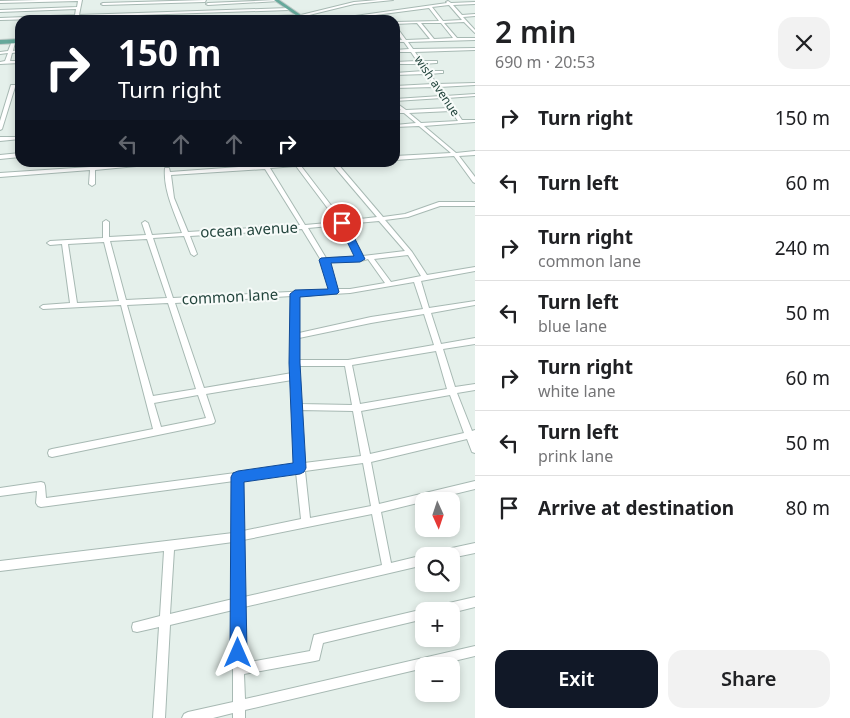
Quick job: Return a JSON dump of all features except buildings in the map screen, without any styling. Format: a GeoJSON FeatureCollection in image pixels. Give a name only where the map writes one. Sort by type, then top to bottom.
{"type":"FeatureCollection","features":[{"type":"Feature","properties":{"kind":"main road"},"geometry":{"type":"LineString","coordinates":[[276,0],[300,15]]}},
{"type":"Feature","properties":{"kind":"main road"},"geometry":{"type":"LineString","coordinates":[[0,42],[13,42]]}},
{"type":"Feature","properties":{"kind":"street"},"geometry":{"type":"LineString","coordinates":[[44,15],[49,0]]}},
{"type":"Feature","properties":{"kind":"street"},"geometry":{"type":"LineString","coordinates":[[0,2],[80,0],[77,15]]}},
{"type":"Feature","properties":{"kind":"street"},"geometry":{"type":"LineString","coordinates":[[102,15],[103,2],[276,0]]}},
{"type":"Feature","properties":{"kind":"street"},"geometry":{"type":"LineString","coordinates":[[305,15],[354,3],[390,0]]}},
{"type":"Feature","properties":{"kind":"street"},"geometry":{"type":"LineString","coordinates":[[443,0],[450,4],[472,26],[475,32]]}},
{"type":"Feature","properties":{"kind":"street"},"geometry":{"type":"LineString","coordinates":[[28,15],[34,1]]}},
{"type":"Feature","properties":{"kind":"street"},"geometry":{"type":"LineString","coordinates":[[144,1],[144,14]]}},
{"type":"Feature","properties":{"kind":"street"},"geometry":{"type":"LineString","coordinates":[[251,1],[265,15]]}},
{"type":"Feature","properties":{"kind":"street"},"geometry":{"type":"LineString","coordinates":[[206,2],[217,15]]}},
{"type":"Feature","properties":{"kind":"street"},"geometry":{"type":"LineString","coordinates":[[229,2],[241,15]]}},
{"type":"Feature","properties":{"kind":"street"},"geometry":{"type":"LineString","coordinates":[[381,15],[450,4],[473,3]]}},
{"type":"Feature","properties":{"kind":"street"},"geometry":{"type":"LineString","coordinates":[[430,7],[456,40]]}},
{"type":"Feature","properties":{"kind":"street"},"geometry":{"type":"LineString","coordinates":[[0,11],[78,8]]}},
{"type":"Feature","properties":{"kind":"street"},"geometry":{"type":"LineString","coordinates":[[134,15],[289,8]]}},
{"type":"Feature","properties":{"kind":"street"},"geometry":{"type":"LineString","coordinates":[[460,16],[475,15]]}},
{"type":"Feature","properties":{"kind":"street"},"geometry":{"type":"LineString","coordinates":[[0,19],[15,19]]}},
{"type":"Feature","properties":{"kind":"street"},"geometry":{"type":"LineString","coordinates":[[400,23],[465,21]]}},
{"type":"Feature","properties":{"kind":"street"},"geometry":{"type":"LineString","coordinates":[[418,22],[433,40]]}},
{"type":"Feature","properties":{"kind":"street","name":"wish avenue"},"geometry":{"type":"LineString","coordinates":[[400,34],[461,122]]}},
{"type":"Feature","properties":{"kind":"street"},"geometry":{"type":"LineString","coordinates":[[400,41],[475,39]]}},
{"type":"Feature","properties":{"kind":"street"},"geometry":{"type":"LineString","coordinates":[[442,40],[449,49]]}},
{"type":"Feature","properties":{"kind":"street"},"geometry":{"type":"LineString","coordinates":[[7,63],[13,42]]}},
{"type":"Feature","properties":{"kind":"street"},"geometry":{"type":"LineString","coordinates":[[400,51],[469,49],[474,51]]}},
{"type":"Feature","properties":{"kind":"street"},"geometry":{"type":"LineString","coordinates":[[0,53],[15,52]]}},
{"type":"Feature","properties":{"kind":"street"},"geometry":{"type":"LineString","coordinates":[[0,63],[15,62]]}},
{"type":"Feature","properties":{"kind":"street"},"geometry":{"type":"LineString","coordinates":[[400,63],[436,62]]}},
{"type":"Feature","properties":{"kind":"street"},"geometry":{"type":"LineString","coordinates":[[400,74],[441,72]]}},
{"type":"Feature","properties":{"kind":"street"},"geometry":{"type":"LineString","coordinates":[[400,87],[475,84]]}},
{"type":"Feature","properties":{"kind":"street"},"geometry":{"type":"LineString","coordinates":[[0,129],[13,86],[15,86]]}},
{"type":"Feature","properties":{"kind":"street"},"geometry":{"type":"LineString","coordinates":[[400,101],[474,96]]}},
{"type":"Feature","properties":{"kind":"street"},"geometry":{"type":"LineString","coordinates":[[400,106],[456,155],[475,181]]}},
{"type":"Feature","properties":{"kind":"street"},"geometry":{"type":"LineString","coordinates":[[400,112],[453,110]]}},
{"type":"Feature","properties":{"kind":"street"},"geometry":{"type":"LineString","coordinates":[[400,126],[475,121]]}},
{"type":"Feature","properties":{"kind":"street"},"geometry":{"type":"LineString","coordinates":[[0,139],[15,138]]}},
{"type":"Feature","properties":{"kind":"street"},"geometry":{"type":"LineString","coordinates":[[400,158],[475,153]]}},
{"type":"Feature","properties":{"kind":"street"},"geometry":{"type":"LineString","coordinates":[[0,157],[15,156]]}},
{"type":"Feature","properties":{"kind":"street"},"geometry":{"type":"LineString","coordinates":[[0,175],[74,167]]}},
{"type":"Feature","properties":{"kind":"street"},"geometry":{"type":"LineString","coordinates":[[92,184],[93,167]]}},
{"type":"Feature","properties":{"kind":"street"},"geometry":{"type":"LineString","coordinates":[[166,167],[171,198],[194,254]]}},
{"type":"Feature","properties":{"kind":"street"},"geometry":{"type":"LineString","coordinates":[[167,174],[267,167],[327,265],[334,292]]}},
{"type":"Feature","properties":{"kind":"street"},"geometry":{"type":"LineString","coordinates":[[298,167],[342,223],[360,259]]}},
{"type":"Feature","properties":{"kind":"street"},"geometry":{"type":"LineString","coordinates":[[338,167],[410,252],[421,279],[426,311],[452,391],[472,434],[475,448]]}},
{"type":"Feature","properties":{"kind":"street","name":"ocean avenue"},"geometry":{"type":"LineString","coordinates":[[50,243],[304,227],[406,216],[439,204],[475,204]]}},
{"type":"Feature","properties":{"kind":"street"},"geometry":{"type":"LineString","coordinates":[[106,222],[106,239],[158,431]]}},
{"type":"Feature","properties":{"kind":"street"},"geometry":{"type":"LineString","coordinates":[[52,453],[211,421],[151,236],[145,223]]}},
{"type":"Feature","properties":{"kind":"street"},"geometry":{"type":"LineString","coordinates":[[65,242],[74,306]]}},
{"type":"Feature","properties":{"kind":"street"},"geometry":{"type":"LineString","coordinates":[[324,260],[360,259],[410,252]]}},
{"type":"Feature","properties":{"kind":"street"},"geometry":{"type":"LineString","coordinates":[[370,257],[389,284]]}},
{"type":"Feature","properties":{"kind":"street","name":"common lane"},"geometry":{"type":"LineString","coordinates":[[43,307],[334,292],[475,269]]}},
{"type":"Feature","properties":{"kind":"street"},"geometry":{"type":"LineString","coordinates":[[295,294],[296,407],[306,522]]}},
{"type":"Feature","properties":{"kind":"street"},"geometry":{"type":"LineString","coordinates":[[296,336],[371,320],[475,303]]}},
{"type":"Feature","properties":{"kind":"street"},"geometry":{"type":"LineString","coordinates":[[295,363],[348,363],[475,341]]}},
{"type":"Feature","properties":{"kind":"street"},"geometry":{"type":"LineString","coordinates":[[348,363],[386,568]]}},
{"type":"Feature","properties":{"kind":"street"},"geometry":{"type":"LineString","coordinates":[[150,400],[201,390],[295,376]]}},
{"type":"Feature","properties":{"kind":"street"},"geometry":{"type":"LineString","coordinates":[[296,407],[357,408],[475,387]]}},
{"type":"Feature","properties":{"kind":"street"},"geometry":{"type":"LineString","coordinates":[[0,492],[41,486],[41,503],[366,459],[472,434]]}},
{"type":"Feature","properties":{"kind":"street"},"geometry":{"type":"LineString","coordinates":[[238,477],[239,712]]}},
{"type":"Feature","properties":{"kind":"street"},"geometry":{"type":"LineString","coordinates":[[0,566],[169,547],[238,536],[376,509],[475,486]]}},
{"type":"Feature","properties":{"kind":"street"},"geometry":{"type":"LineString","coordinates":[[159,718],[169,547]]}},
{"type":"Feature","properties":{"kind":"street"},"geometry":{"type":"LineString","coordinates":[[460,551],[475,548]]}},
{"type":"Feature","properties":{"kind":"street"},"geometry":{"type":"LineString","coordinates":[[138,627],[415,562]]}},
{"type":"Feature","properties":{"kind":"street"},"geometry":{"type":"LineString","coordinates":[[460,605],[475,602]]}},
{"type":"Feature","properties":{"kind":"street"},"geometry":{"type":"LineString","coordinates":[[238,669],[315,656],[318,639],[415,616]]}},
{"type":"Feature","properties":{"kind":"street"},"geometry":{"type":"LineString","coordinates":[[188,718],[239,712],[475,651]]}},
{"type":"Feature","properties":{"kind":"route"},"geometry":{"type":"LineString","coordinates":[[238,653],[238,477],[300,468],[296,407],[295,294],[334,292],[324,260],[360,259],[342,223]]}}]}
